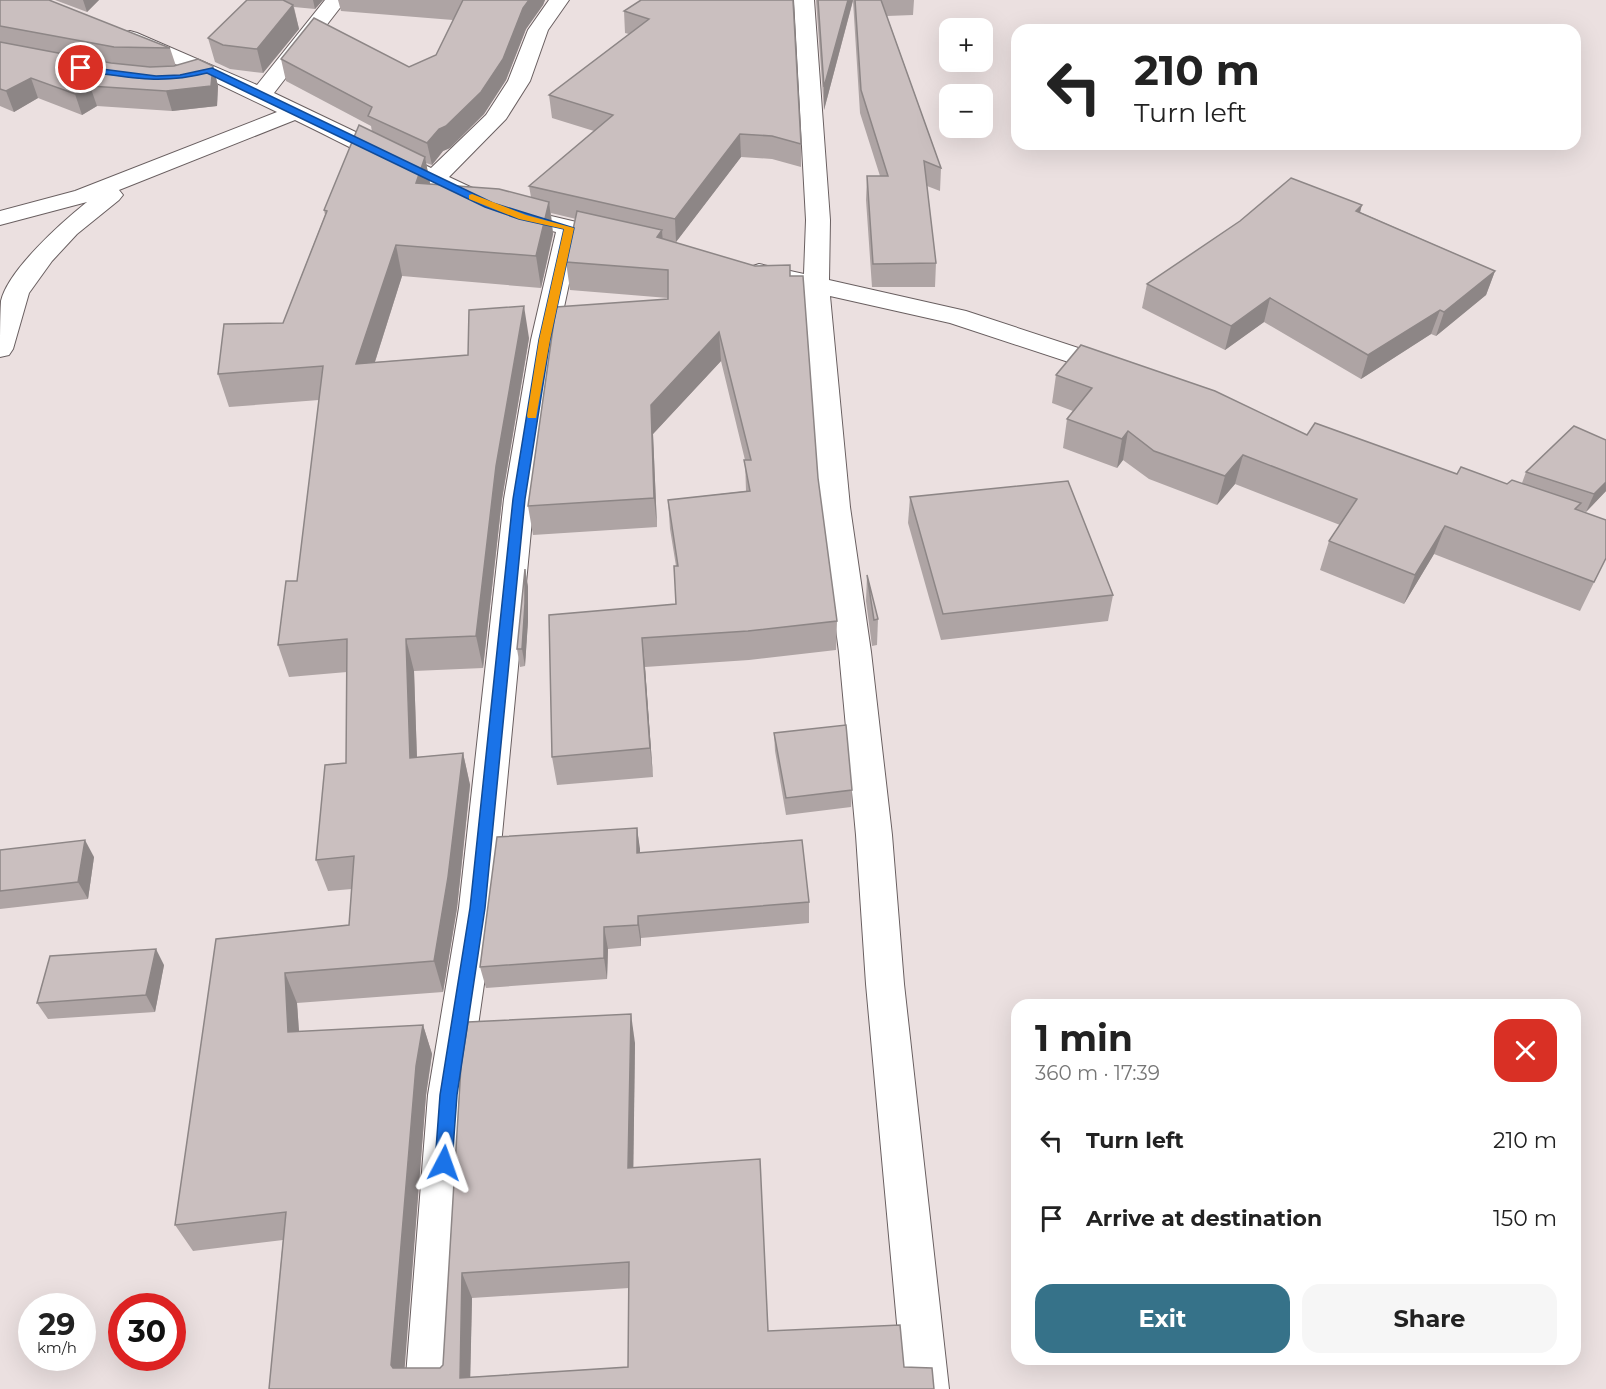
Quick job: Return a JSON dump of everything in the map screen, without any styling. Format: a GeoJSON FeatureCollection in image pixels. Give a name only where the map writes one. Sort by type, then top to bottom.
{"type":"FeatureCollection","features":[{"type":"Feature","properties":{"kind":"street"},"geometry":{"type":"LineString","coordinates":[[261,95],[336,0]]}},
{"type":"Feature","properties":{"kind":"street"},"geometry":{"type":"LineString","coordinates":[[435,178],[495,119],[519,81],[538,30],[559,0]]}},
{"type":"Feature","properties":{"kind":"street"},"geometry":{"type":"LineString","coordinates":[[804,0],[818,220],[816,284],[834,507],[855,652],[874,835],[885,984],[926,1389]]}},
{"type":"Feature","properties":{"kind":"street"},"geometry":{"type":"LineString","coordinates":[[109,29],[208,70],[489,205],[523,217],[635,243]]}},
{"type":"Feature","properties":{"kind":"street"},"geometry":{"type":"LineString","coordinates":[[172,78],[208,70]]}},
{"type":"Feature","properties":{"kind":"street"},"geometry":{"type":"LineString","coordinates":[[0,218],[83,196],[297,112]]}},
{"type":"Feature","properties":{"kind":"street"},"geometry":{"type":"LineString","coordinates":[[0,349],[16,293],[43,256],[68,229],[140,173]]}},
{"type":"Feature","properties":{"kind":"street"},"geometry":{"type":"LineString","coordinates":[[428,1389],[448,1095],[477,908],[519,499],[544,340],[569,228]]}},
{"type":"Feature","properties":{"kind":"street"},"geometry":{"type":"LineString","coordinates":[[735,267],[957,317],[1134,376]]}},
{"type":"Feature","properties":{"kind":"building"},"geometry":{"type":"Polygon","coordinates":[[[0,0],[49,0],[170,48],[114,47],[0,26],[0,0]]]}},
{"type":"Feature","properties":{"kind":"building"},"geometry":{"type":"Polygon","coordinates":[[[247,0],[283,0],[293,5],[257,49],[223,45],[208,38],[247,0]]]}},
{"type":"Feature","properties":{"kind":"building"},"geometry":{"type":"Polygon","coordinates":[[[463,0],[529,0],[523,8],[503,59],[481,92],[446,126],[439,129],[427,143],[368,116],[372,107],[281,59],[314,18],[409,67],[436,55],[463,0]]]}},
{"type":"Feature","properties":{"kind":"building"},"geometry":{"type":"Polygon","coordinates":[[[641,0],[793,0],[801,144],[772,136],[740,134],[675,219],[529,186],[613,115],[549,95],[649,19],[624,11],[641,0]]]}},
{"type":"Feature","properties":{"kind":"building"},"geometry":{"type":"Polygon","coordinates":[[[818,0],[848,0],[824,87],[818,0]]]}},
{"type":"Feature","properties":{"kind":"building"},"geometry":{"type":"Polygon","coordinates":[[[855,0],[881,0],[941,168],[924,161],[936,263],[873,264],[867,176],[888,176],[861,90],[855,0]]]}},
{"type":"Feature","properties":{"kind":"building"},"geometry":{"type":"Polygon","coordinates":[[[0,42],[111,63],[150,67],[174,66],[198,59],[213,66],[211,86],[166,91],[90,86],[75,94],[31,78],[6,91],[0,89],[0,42]]]}},
{"type":"Feature","properties":{"kind":"building"},"geometry":{"type":"Polygon","coordinates":[[[359,125],[425,157],[416,183],[499,189],[549,202],[536,256],[396,245],[356,364],[468,355],[469,310],[524,306],[496,466],[476,636],[406,639],[410,758],[463,753],[448,877],[434,961],[285,973],[288,1032],[423,1025],[416,1066],[391,1365],[393,1368],[440,1368],[443,1365],[461,1066],[468,1022],[631,1014],[628,1168],[760,1159],[768,1331],[900,1325],[904,1367],[932,1368],[934,1389],[269,1389],[286,1212],[175,1225],[216,939],[349,925],[354,856],[316,860],[325,765],[346,763],[347,639],[278,645],[286,581],[297,581],[323,366],[218,374],[224,324],[283,323],[327,211],[324,210],[359,125]],[[629,1262],[462,1273],[460,1378],[628,1367],[629,1262]]]}},
{"type":"Feature","properties":{"kind":"building"},"geometry":{"type":"Polygon","coordinates":[[[1291,178],[1362,205],[1356,211],[1495,271],[1444,312],[1440,310],[1368,355],[1270,298],[1231,326],[1147,284],[1240,221],[1291,178]]]}},
{"type":"Feature","properties":{"kind":"building"},"geometry":{"type":"Polygon","coordinates":[[[577,211],[662,230],[657,237],[755,266],[790,265],[790,276],[803,276],[818,478],[837,621],[748,631],[642,638],[650,748],[552,757],[549,615],[676,604],[674,566],[678,566],[668,500],[750,491],[744,460],[751,460],[719,332],[651,405],[654,498],[528,506],[556,307],[668,299],[668,270],[566,262],[577,211]]]}},
{"type":"Feature","properties":{"kind":"building"},"geometry":{"type":"Polygon","coordinates":[[[1081,345],[1215,391],[1307,435],[1315,423],[1457,474],[1461,467],[1507,484],[1512,480],[1581,503],[1575,509],[1606,520],[1606,558],[1594,582],[1445,526],[1415,575],[1329,541],[1357,499],[1243,455],[1225,476],[1154,451],[1128,431],[1122,439],[1067,419],[1092,388],[1056,375],[1081,345]]]}},
{"type":"Feature","properties":{"kind":"building"},"geometry":{"type":"Polygon","coordinates":[[[1574,426],[1606,440],[1606,482],[1594,494],[1526,472],[1574,426]]]}},
{"type":"Feature","properties":{"kind":"building"},"geometry":{"type":"Polygon","coordinates":[[[1068,481],[1113,595],[943,614],[910,497],[1068,481]]]}},
{"type":"Feature","properties":{"kind":"building"},"geometry":{"type":"Polygon","coordinates":[[[525,569],[522,649],[517,649],[525,569]]]}},
{"type":"Feature","properties":{"kind":"building"},"geometry":{"type":"Polygon","coordinates":[[[867,575],[878,619],[874,620],[867,575]]]}},
{"type":"Feature","properties":{"kind":"building"},"geometry":{"type":"Polygon","coordinates":[[[846,725],[852,790],[786,798],[774,733],[846,725]]]}},
{"type":"Feature","properties":{"kind":"building"},"geometry":{"type":"Polygon","coordinates":[[[637,828],[637,853],[802,840],[809,902],[638,916],[638,925],[604,927],[604,958],[480,967],[497,837],[637,828]]]}},
{"type":"Feature","properties":{"kind":"building"},"geometry":{"type":"Polygon","coordinates":[[[85,840],[78,882],[0,891],[0,850],[85,840]]]}},
{"type":"Feature","properties":{"kind":"building"},"geometry":{"type":"Polygon","coordinates":[[[156,949],[146,995],[37,1003],[50,956],[156,949]]]}},
{"type":"Feature","properties":{"kind":"slow traffic"},"geometry":{"type":"LineString","coordinates":[[472,197],[523,217],[569,228],[544,340],[532,416]]}},
{"type":"Feature","properties":{"kind":"route"},"geometry":{"type":"LineString","coordinates":[[81,68],[118,75],[156,78],[180,77],[208,70],[489,205],[523,217],[569,228],[544,340],[519,499],[477,908],[448,1095],[444,1163]]}}]}
